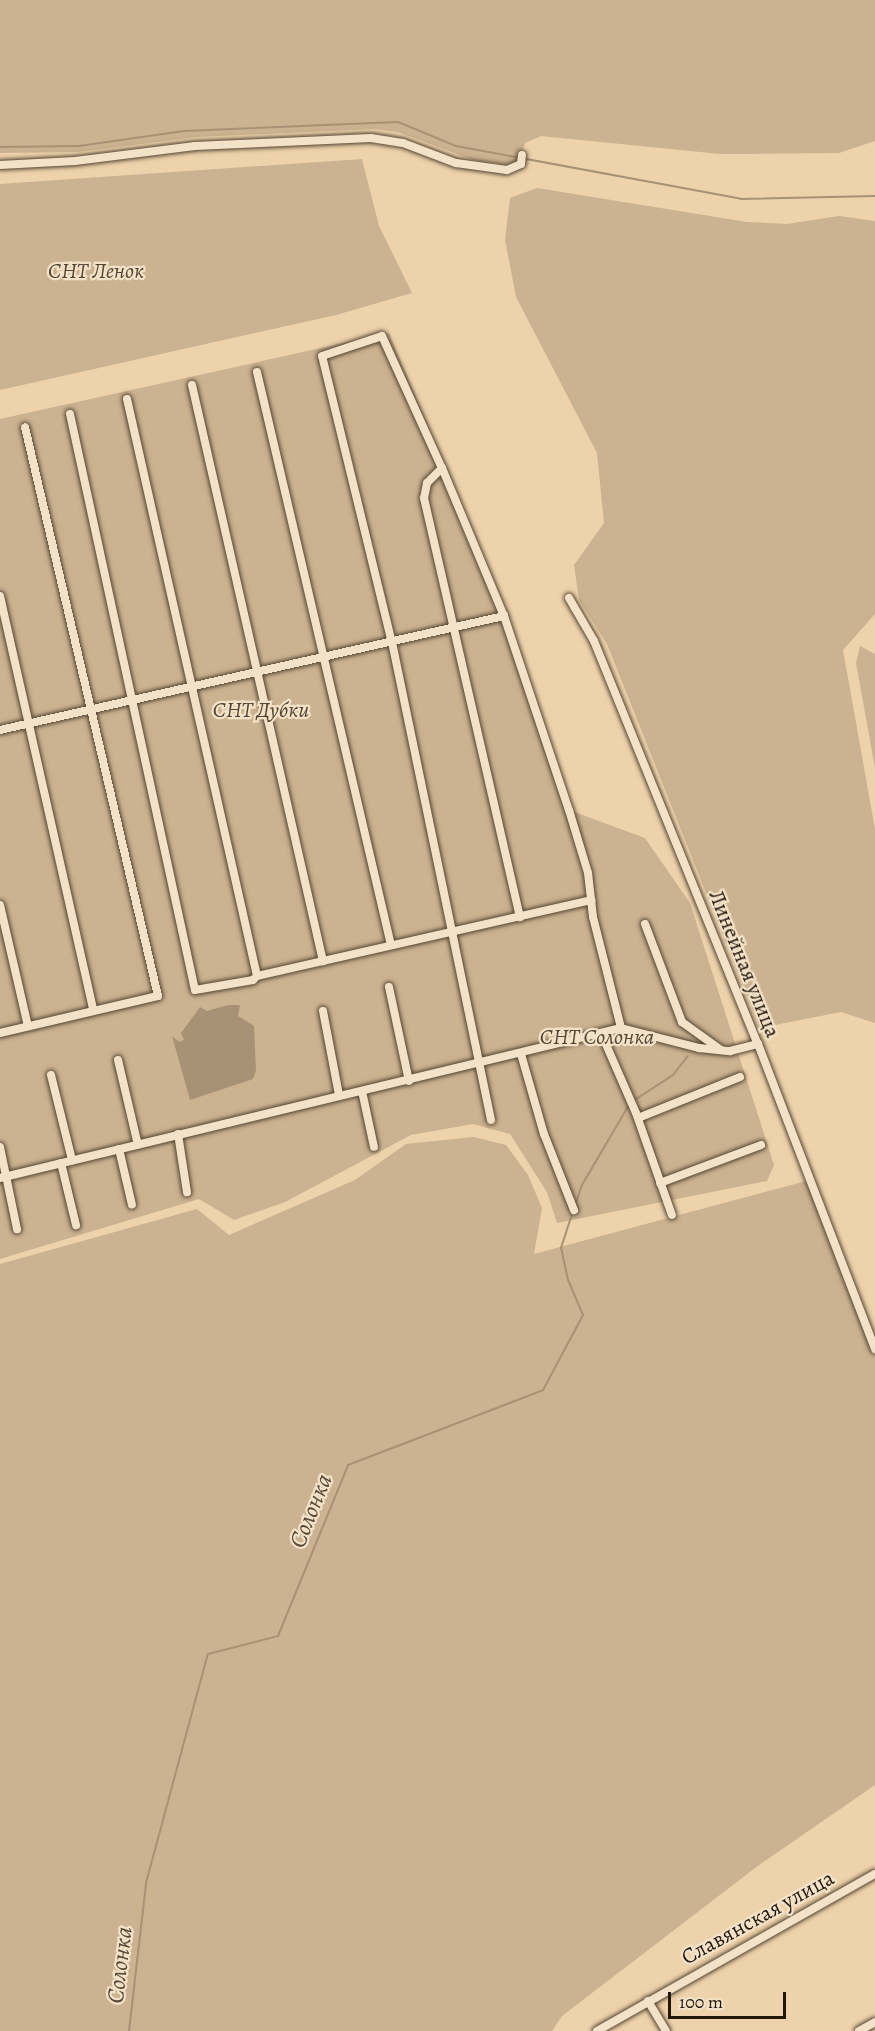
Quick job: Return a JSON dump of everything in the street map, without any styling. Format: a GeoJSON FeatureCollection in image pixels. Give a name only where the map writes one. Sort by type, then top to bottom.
{"type":"FeatureCollection","features":[{"type":"Feature","properties":{"kind":"street"},"geometry":{"type":"LineString","coordinates":[[0,165],[195,146],[370,138],[403,143],[456,163],[507,170],[521,164],[522,155]]}},
{"type":"Feature","properties":{"kind":"street"},"geometry":{"type":"LineString","coordinates":[[491,1120],[454,932],[392,643],[322,356],[382,336],[442,468],[504,616],[569,810],[588,873],[605,972],[621,1028]]}},
{"type":"Feature","properties":{"kind":"street"},"geometry":{"type":"LineString","coordinates":[[257,372],[391,945]]}},
{"type":"Feature","properties":{"kind":"street"},"geometry":{"type":"LineString","coordinates":[[192,385],[323,960]]}},
{"type":"Feature","properties":{"kind":"street"},"geometry":{"type":"LineString","coordinates":[[127,399],[257,976]]}},
{"type":"Feature","properties":{"kind":"street"},"geometry":{"type":"LineString","coordinates":[[70,414],[192,985],[198,990],[253,980],[257,976],[323,960],[591,900]]}},
{"type":"Feature","properties":{"kind":"street"},"geometry":{"type":"LineString","coordinates":[[0,1033],[158,996],[93,710],[25,427]]}},
{"type":"Feature","properties":{"kind":"street"},"geometry":{"type":"LineString","coordinates":[[442,468],[427,483],[424,498],[520,917]]}},
{"type":"Feature","properties":{"kind":"street"},"geometry":{"type":"LineString","coordinates":[[0,596],[93,1010]]}},
{"type":"Feature","properties":{"kind":"street","name":"Линейная улица"},"geometry":{"type":"LineString","coordinates":[[569,598],[594,641],[758,1044],[875,1349]]}},
{"type":"Feature","properties":{"kind":"street"},"geometry":{"type":"LineString","coordinates":[[0,730],[504,616]]}},
{"type":"Feature","properties":{"kind":"street"},"geometry":{"type":"LineString","coordinates":[[0,905],[28,1026]]}},
{"type":"Feature","properties":{"kind":"street"},"geometry":{"type":"LineString","coordinates":[[645,924],[682,1022],[723,1051]]}},
{"type":"Feature","properties":{"kind":"street"},"geometry":{"type":"LineString","coordinates":[[389,987],[410,1081]]}},
{"type":"Feature","properties":{"kind":"street"},"geometry":{"type":"LineString","coordinates":[[323,1011],[339,1095]]}},
{"type":"Feature","properties":{"kind":"street"},"geometry":{"type":"LineString","coordinates":[[3,1177],[339,1095],[481,1064],[621,1028],[723,1051],[758,1044]]}},
{"type":"Feature","properties":{"kind":"street"},"geometry":{"type":"LineString","coordinates":[[601,1034],[638,1118],[672,1215]]}},
{"type":"Feature","properties":{"kind":"street"},"geometry":{"type":"LineString","coordinates":[[521,1054],[544,1134],[574,1210]]}},
{"type":"Feature","properties":{"kind":"street"},"geometry":{"type":"LineString","coordinates":[[118,1060],[138,1145]]}},
{"type":"Feature","properties":{"kind":"street"},"geometry":{"type":"LineString","coordinates":[[51,1075],[72,1160]]}},
{"type":"Feature","properties":{"kind":"street"},"geometry":{"type":"LineString","coordinates":[[638,1118],[740,1077]]}},
{"type":"Feature","properties":{"kind":"street"},"geometry":{"type":"LineString","coordinates":[[362,1091],[374,1147]]}},
{"type":"Feature","properties":{"kind":"street"},"geometry":{"type":"LineString","coordinates":[[178,1134],[187,1192]]}},
{"type":"Feature","properties":{"kind":"street"},"geometry":{"type":"LineString","coordinates":[[660,1183],[761,1145]]}},
{"type":"Feature","properties":{"kind":"street"},"geometry":{"type":"LineString","coordinates":[[0,1147],[3,1177],[18,1228]]}},
{"type":"Feature","properties":{"kind":"street"},"geometry":{"type":"LineString","coordinates":[[119,1149],[132,1205]]}},
{"type":"Feature","properties":{"kind":"street"},"geometry":{"type":"LineString","coordinates":[[61,1163],[76,1225]]}},
{"type":"Feature","properties":{"kind":"street","name":"Славянская улица"},"geometry":{"type":"LineString","coordinates":[[597,2031],[874,1877]]}},
{"type":"Feature","properties":{"kind":"street"},"geometry":{"type":"LineString","coordinates":[[648,2001],[666,2031]]}},
{"type":"Feature","properties":{"kind":"street"},"geometry":{"type":"LineString","coordinates":[[859,2031],[875,2022]]}},
{"type":"Feature","properties":{"kind":"green space"},"geometry":{"type":"Polygon","coordinates":[[[0,0],[875,0],[875,141],[839,153],[720,154],[541,136],[525,143],[519,161],[510,165],[473,160],[398,132],[374,129],[197,137],[78,152],[0,153],[0,0]]]}},
{"type":"Feature","properties":{"kind":"green space","name":"СНТ Ленок"},"geometry":{"type":"Polygon","coordinates":[[[362,159],[379,226],[412,293],[336,315],[0,390],[0,184],[362,159]]]}},
{"type":"Feature","properties":{"kind":"green space"},"geometry":{"type":"Polygon","coordinates":[[[537,188],[747,222],[787,224],[839,216],[875,221],[875,614],[843,650],[875,829],[875,1023],[841,1012],[760,1028],[607,644],[579,600],[574,565],[604,523],[597,453],[516,297],[505,240],[510,198],[537,188]]]}},
{"type":"Feature","properties":{"kind":"green space","name":"СНТ Дубки"},"geometry":{"type":"Polygon","coordinates":[[[389,333],[497,589],[569,810],[645,838],[690,903],[774,1165],[767,1181],[557,1223],[547,1192],[510,1134],[473,1124],[411,1135],[285,1202],[234,1220],[199,1199],[0,1259],[0,419],[389,333]]]}},
{"type":"Feature","properties":{"kind":"green space"},"geometry":{"type":"Polygon","coordinates":[[[860,646],[875,654],[875,768],[856,663],[860,646]]]}},
{"type":"Feature","properties":{"kind":"green space"},"geometry":{"type":"Polygon","coordinates":[[[474,1137],[506,1145],[528,1175],[542,1208],[534,1254],[810,1180],[875,1349],[875,1785],[759,1865],[562,2016],[552,2031],[0,2031],[0,1264],[197,1209],[229,1235],[355,1180],[406,1144],[474,1137]]]}},
{"type":"Feature","properties":{"kind":"shaded area"},"geometry":{"type":"Polygon","coordinates":[[[228,1005],[240,1005],[238,1016],[254,1026],[256,1071],[253,1079],[190,1100],[172,1036],[179,1042],[184,1040],[181,1033],[200,1007],[207,1011],[228,1005]]]}},
{"type":"Feature","properties":{"kind":"waterway"},"geometry":{"type":"LineString","coordinates":[[0,147],[79,146],[184,131],[398,122],[456,146],[741,199],[875,196]]}},
{"type":"Feature","properties":{"kind":"waterway","name":"Солонка"},"geometry":{"type":"LineString","coordinates":[[633,1101],[673,1075],[688,1056]]}},
{"type":"Feature","properties":{"kind":"waterway","name":"Солонка"},"geometry":{"type":"LineString","coordinates":[[575,1206],[582,1185],[629,1105]]}},
{"type":"Feature","properties":{"kind":"waterway","name":"Солонка"},"geometry":{"type":"LineString","coordinates":[[129,2031],[146,1883],[208,1654],[278,1636],[348,1465],[543,1390],[583,1315],[568,1280],[561,1248],[573,1211]]}},
{"type":"Feature","properties":{"kind":"park label","name":"СНТ Солонка"},"geometry":{"type":"Point","coordinates":[597,1038]}}]}
